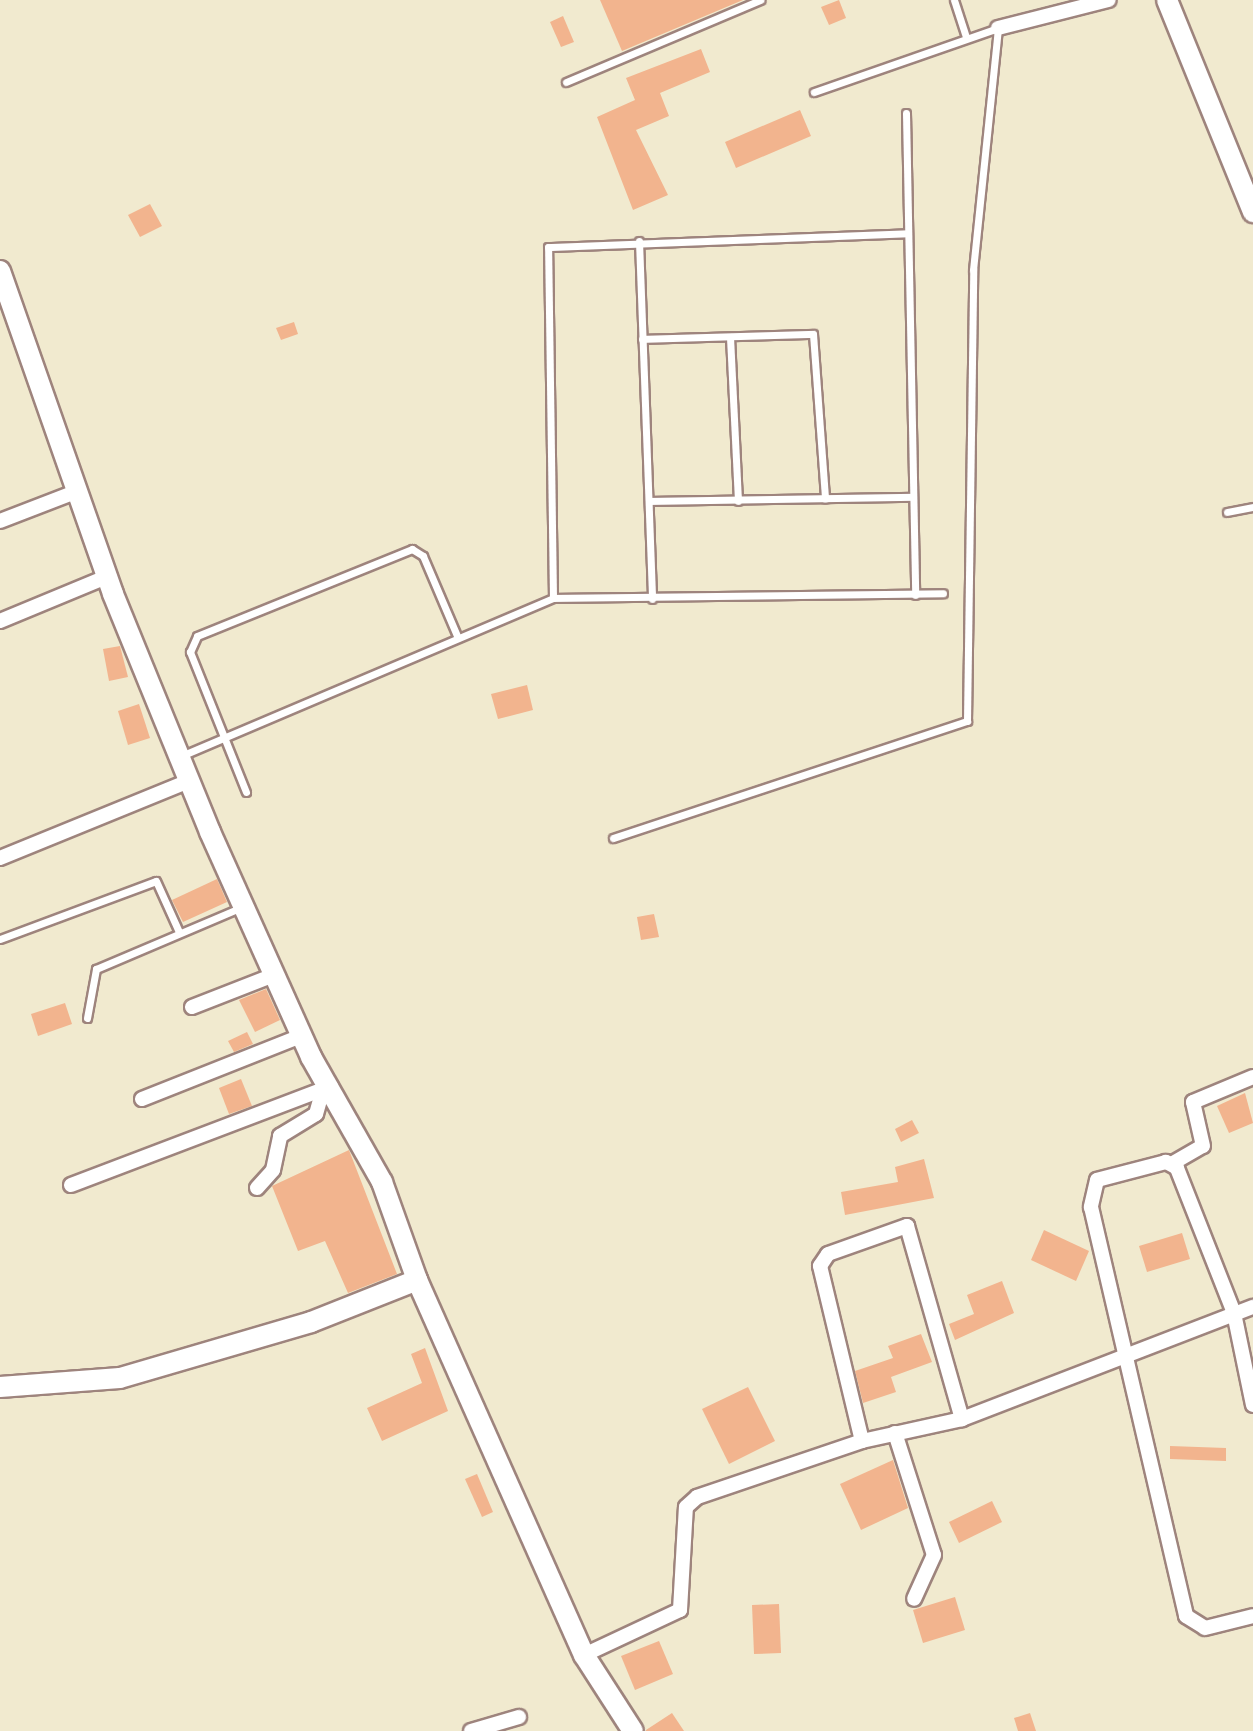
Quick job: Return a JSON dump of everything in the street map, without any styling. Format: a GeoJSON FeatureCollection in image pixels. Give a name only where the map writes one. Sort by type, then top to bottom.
{"type":"FeatureCollection","features":[{"type":"Feature","properties":{"kind":"street"},"geometry":{"type":"LineString","coordinates":[[998,28],[1109,0]]}},
{"type":"Feature","properties":{"kind":"street"},"geometry":{"type":"LineString","coordinates":[[1167,0],[1253,212]]}},
{"type":"Feature","properties":{"kind":"street"},"geometry":{"type":"LineString","coordinates":[[0,271],[106,577],[243,907],[327,1088],[382,1182],[417,1280],[584,1655],[633,1731]]}},
{"type":"Feature","properties":{"kind":"street"},"geometry":{"type":"LineString","coordinates":[[0,521],[75,492]]}},
{"type":"Feature","properties":{"kind":"street"},"geometry":{"type":"LineString","coordinates":[[0,621],[106,577]]}},
{"type":"Feature","properties":{"kind":"street"},"geometry":{"type":"LineString","coordinates":[[0,858],[189,781]]}},
{"type":"Feature","properties":{"kind":"street"},"geometry":{"type":"LineString","coordinates":[[192,1007],[274,975]]}},
{"type":"Feature","properties":{"kind":"street"},"geometry":{"type":"LineString","coordinates":[[142,1099],[301,1036]]}},
{"type":"Feature","properties":{"kind":"street"},"geometry":{"type":"LineString","coordinates":[[1253,1077],[1193,1102],[1204,1144],[1173,1163],[1103,1177],[1089,1191],[1186,1616],[1205,1628],[1253,1616]]}},
{"type":"Feature","properties":{"kind":"street"},"geometry":{"type":"LineString","coordinates":[[71,1185],[327,1088]]}},
{"type":"Feature","properties":{"kind":"street"},"geometry":{"type":"LineString","coordinates":[[257,1188],[272,1174],[280,1136],[316,1114],[327,1088]]}},
{"type":"Feature","properties":{"kind":"street"},"geometry":{"type":"LineString","coordinates":[[1173,1163],[1234,1313],[1253,1405]]}},
{"type":"Feature","properties":{"kind":"street"},"geometry":{"type":"LineString","coordinates":[[862,1441],[820,1266],[835,1250],[907,1226],[962,1419]]}},
{"type":"Feature","properties":{"kind":"street"},"geometry":{"type":"LineString","coordinates":[[0,1387],[120,1378],[311,1322],[417,1280]]}},
{"type":"Feature","properties":{"kind":"street"},"geometry":{"type":"LineString","coordinates":[[584,1655],[680,1610],[686,1507],[697,1497],[862,1441],[962,1419],[1126,1359],[1253,1307]]}},
{"type":"Feature","properties":{"kind":"street"},"geometry":{"type":"LineString","coordinates":[[895,1433],[934,1555],[914,1599]]}},
{"type":"Feature","properties":{"kind":"street"},"geometry":{"type":"LineString","coordinates":[[471,1731],[519,1717]]}},
{"type":"Feature","properties":{"kind":"lane"},"geometry":{"type":"LineString","coordinates":[[566,82],[760,0]]}},
{"type":"Feature","properties":{"kind":"lane"},"geometry":{"type":"LineString","coordinates":[[954,0],[966,36]]}},
{"type":"Feature","properties":{"kind":"lane"},"geometry":{"type":"LineString","coordinates":[[613,838],[967,721],[973,270],[998,28],[966,36],[814,92]]}},
{"type":"Feature","properties":{"kind":"lane"},"geometry":{"type":"LineString","coordinates":[[906,113],[905,233],[915,595]]}},
{"type":"Feature","properties":{"kind":"lane"},"geometry":{"type":"LineString","coordinates":[[553,598],[545,251],[558,243],[905,233]]}},
{"type":"Feature","properties":{"kind":"lane"},"geometry":{"type":"LineString","coordinates":[[639,241],[652,599]]}},
{"type":"Feature","properties":{"kind":"lane"},"geometry":{"type":"LineString","coordinates":[[642,339],[808,332],[818,338],[825,499]]}},
{"type":"Feature","properties":{"kind":"lane"},"geometry":{"type":"LineString","coordinates":[[730,337],[738,501]]}},
{"type":"Feature","properties":{"kind":"lane"},"geometry":{"type":"LineString","coordinates":[[650,501],[912,497]]}},
{"type":"Feature","properties":{"kind":"lane"},"geometry":{"type":"LineString","coordinates":[[1227,512],[1253,507]]}},
{"type":"Feature","properties":{"kind":"lane"},"geometry":{"type":"LineString","coordinates":[[246,792],[190,652],[197,636],[412,549],[423,556],[458,638]]}},
{"type":"Feature","properties":{"kind":"lane"},"geometry":{"type":"LineString","coordinates":[[179,757],[553,598],[943,593]]}},
{"type":"Feature","properties":{"kind":"lane"},"geometry":{"type":"LineString","coordinates":[[0,939],[156,881],[179,932]]}},
{"type":"Feature","properties":{"kind":"lane"},"geometry":{"type":"LineString","coordinates":[[87,1018],[96,969],[243,907]]}},
{"type":"Feature","properties":{"kind":"building"},"geometry":{"type":"Polygon","coordinates":[[[600,0],[743,0],[622,51],[600,0]]]}},
{"type":"Feature","properties":{"kind":"building"},"geometry":{"type":"Polygon","coordinates":[[[839,0],[846,18],[829,25],[821,7],[839,0]]]}},
{"type":"Feature","properties":{"kind":"building"},"geometry":{"type":"Polygon","coordinates":[[[563,16],[574,42],[561,47],[550,22],[563,16]]]}},
{"type":"Feature","properties":{"kind":"building"},"geometry":{"type":"Polygon","coordinates":[[[701,49],[710,72],[660,93],[669,116],[636,130],[668,195],[633,210],[597,117],[635,100],[626,78],[701,49]]]}},
{"type":"Feature","properties":{"kind":"building"},"geometry":{"type":"Polygon","coordinates":[[[800,110],[811,136],[736,168],[725,142],[800,110]]]}},
{"type":"Feature","properties":{"kind":"building"},"geometry":{"type":"Polygon","coordinates":[[[150,204],[162,226],[140,237],[128,215],[150,204]]]}},
{"type":"Feature","properties":{"kind":"building"},"geometry":{"type":"Polygon","coordinates":[[[294,322],[298,334],[281,340],[276,328],[294,322]]]}},
{"type":"Feature","properties":{"kind":"building"},"geometry":{"type":"Polygon","coordinates":[[[120,646],[128,677],[109,681],[103,649],[120,646]]]}},
{"type":"Feature","properties":{"kind":"building"},"geometry":{"type":"Polygon","coordinates":[[[527,685],[533,710],[498,719],[491,694],[527,685]]]}},
{"type":"Feature","properties":{"kind":"building"},"geometry":{"type":"Polygon","coordinates":[[[139,704],[150,738],[128,745],[118,711],[139,704]]]}},
{"type":"Feature","properties":{"kind":"building"},"geometry":{"type":"Polygon","coordinates":[[[217,879],[227,902],[183,922],[172,900],[217,879]]]}},
{"type":"Feature","properties":{"kind":"building"},"geometry":{"type":"Polygon","coordinates":[[[654,914],[659,937],[641,940],[637,917],[654,914]]]}},
{"type":"Feature","properties":{"kind":"building"},"geometry":{"type":"Polygon","coordinates":[[[266,989],[280,1020],[255,1032],[239,1000],[266,989]]]}},
{"type":"Feature","properties":{"kind":"building"},"geometry":{"type":"Polygon","coordinates":[[[65,1003],[72,1024],[38,1036],[31,1014],[65,1003]]]}},
{"type":"Feature","properties":{"kind":"building"},"geometry":{"type":"Polygon","coordinates":[[[247,1032],[253,1044],[234,1052],[228,1041],[247,1032]]]}},
{"type":"Feature","properties":{"kind":"building"},"geometry":{"type":"Polygon","coordinates":[[[241,1079],[252,1106],[229,1114],[219,1088],[241,1079]]]}},
{"type":"Feature","properties":{"kind":"building"},"geometry":{"type":"Polygon","coordinates":[[[1245,1093],[1253,1123],[1229,1133],[1217,1106],[1245,1093]]]}},
{"type":"Feature","properties":{"kind":"building"},"geometry":{"type":"Polygon","coordinates":[[[912,1120],[919,1133],[901,1142],[895,1129],[912,1120]]]}},
{"type":"Feature","properties":{"kind":"building"},"geometry":{"type":"Polygon","coordinates":[[[349,1150],[397,1274],[348,1293],[325,1241],[298,1251],[272,1186],[349,1150]]]}},
{"type":"Feature","properties":{"kind":"building"},"geometry":{"type":"Polygon","coordinates":[[[924,1159],[934,1198],[845,1215],[841,1192],[898,1182],[895,1167],[924,1159]]]}},
{"type":"Feature","properties":{"kind":"building"},"geometry":{"type":"Polygon","coordinates":[[[1044,1230],[1089,1251],[1076,1281],[1031,1260],[1044,1230]]]}},
{"type":"Feature","properties":{"kind":"building"},"geometry":{"type":"Polygon","coordinates":[[[1182,1233],[1190,1259],[1147,1272],[1139,1246],[1182,1233]]]}},
{"type":"Feature","properties":{"kind":"building"},"geometry":{"type":"Polygon","coordinates":[[[1002,1281],[1014,1313],[955,1340],[949,1324],[974,1314],[967,1295],[1002,1281]]]}},
{"type":"Feature","properties":{"kind":"building"},"geometry":{"type":"Polygon","coordinates":[[[921,1334],[932,1362],[891,1377],[896,1392],[863,1403],[855,1371],[893,1358],[888,1346],[921,1334]]]}},
{"type":"Feature","properties":{"kind":"building"},"geometry":{"type":"Polygon","coordinates":[[[425,1348],[448,1411],[382,1441],[367,1408],[422,1383],[411,1354],[425,1348]]]}},
{"type":"Feature","properties":{"kind":"building"},"geometry":{"type":"Polygon","coordinates":[[[748,1387],[775,1441],[729,1464],[702,1409],[748,1387]]]}},
{"type":"Feature","properties":{"kind":"building"},"geometry":{"type":"Polygon","coordinates":[[[1170,1446],[1226,1448],[1226,1461],[1170,1459],[1170,1446]]]}},
{"type":"Feature","properties":{"kind":"building"},"geometry":{"type":"Polygon","coordinates":[[[893,1460],[908,1508],[861,1530],[840,1484],[893,1460]]]}},
{"type":"Feature","properties":{"kind":"building"},"geometry":{"type":"Polygon","coordinates":[[[477,1474],[493,1512],[482,1517],[465,1479],[477,1474]]]}},
{"type":"Feature","properties":{"kind":"building"},"geometry":{"type":"Polygon","coordinates":[[[992,1501],[1002,1522],[959,1543],[949,1522],[992,1501]]]}},
{"type":"Feature","properties":{"kind":"building"},"geometry":{"type":"Polygon","coordinates":[[[955,1597],[965,1630],[923,1643],[913,1610],[955,1597]]]}},
{"type":"Feature","properties":{"kind":"building"},"geometry":{"type":"Polygon","coordinates":[[[779,1604],[781,1653],[754,1654],[752,1605],[779,1604]]]}},
{"type":"Feature","properties":{"kind":"building"},"geometry":{"type":"Polygon","coordinates":[[[659,1641],[673,1674],[635,1690],[621,1656],[659,1641]]]}},
{"type":"Feature","properties":{"kind":"building"},"geometry":{"type":"Polygon","coordinates":[[[672,1713],[684,1731],[646,1731],[646,1730],[672,1713]]]}},
{"type":"Feature","properties":{"kind":"building"},"geometry":{"type":"Polygon","coordinates":[[[1030,1713],[1036,1731],[1018,1731],[1014,1718],[1030,1713]]]}}]}
